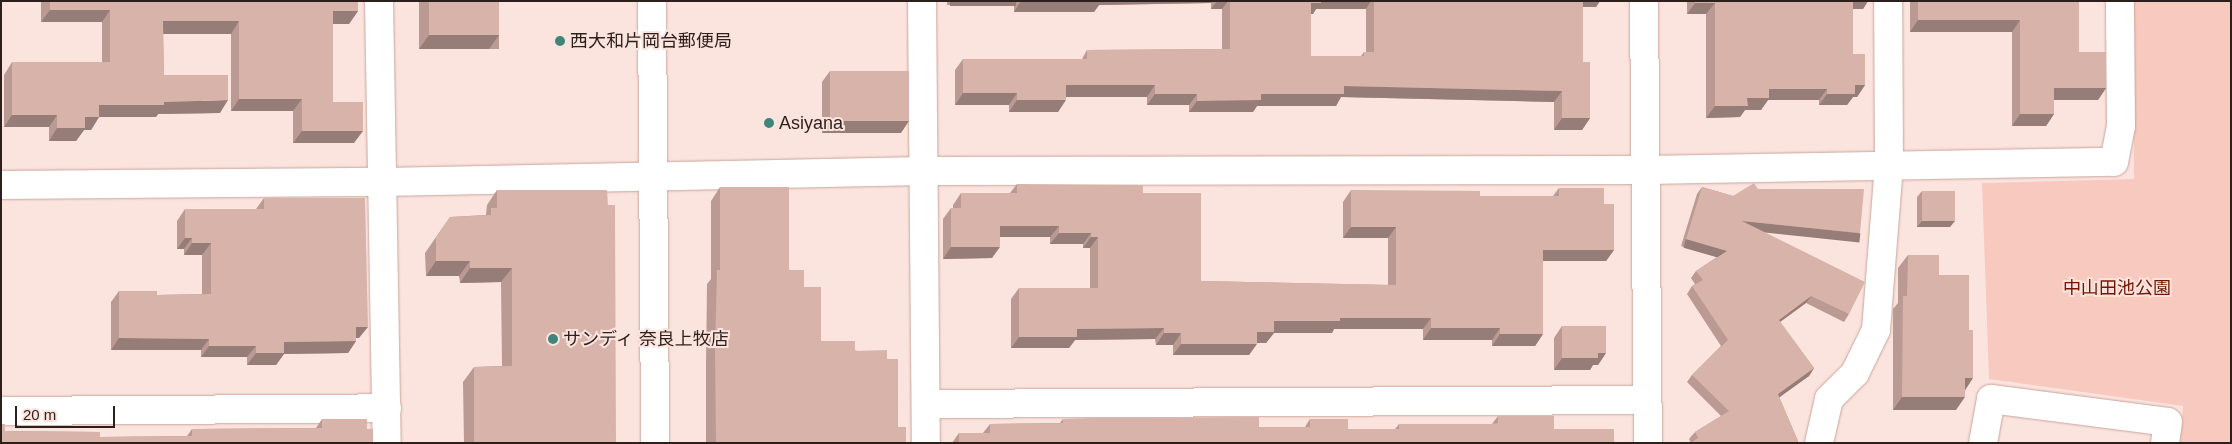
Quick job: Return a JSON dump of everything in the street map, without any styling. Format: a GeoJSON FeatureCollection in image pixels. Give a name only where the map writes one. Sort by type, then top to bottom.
{"type":"FeatureCollection","features":[{"type":"Feature","properties":{"kind":"street"},"geometry":{"type":"LineString","coordinates":[[379,1],[387,443]]}},
{"type":"Feature","properties":{"kind":"street"},"geometry":{"type":"LineString","coordinates":[[652,1],[655,443]]}},
{"type":"Feature","properties":{"kind":"street"},"geometry":{"type":"LineString","coordinates":[[922,1],[926,443]]}},
{"type":"Feature","properties":{"kind":"street"},"geometry":{"type":"LineString","coordinates":[[1644,1],[1648,443]]}},
{"type":"Feature","properties":{"kind":"street"},"geometry":{"type":"LineString","coordinates":[[1819,443],[1830,399],[1855,373],[1876,330],[1889,166],[1888,1]]}},
{"type":"Feature","properties":{"kind":"street"},"geometry":{"type":"LineString","coordinates":[[1,185],[382,182],[923,171],[1646,170],[2114,162],[2121,126],[2120,1]]}},
{"type":"Feature","properties":{"kind":"street"},"geometry":{"type":"LineString","coordinates":[[1983,443],[1991,399],[2168,422],[2165,443]]}},
{"type":"Feature","properties":{"kind":"street"},"geometry":{"type":"LineString","coordinates":[[926,404],[1647,400]]}},
{"type":"Feature","properties":{"kind":"street"},"geometry":{"type":"LineString","coordinates":[[1,411],[387,408]]}},
{"type":"Feature","properties":{"kind":"green space","name":"中山田池公園"},"geometry":{"type":"Polygon","coordinates":[[[2133,1],[2231,1],[2231,443],[2180,443],[2183,406],[1989,379],[1982,183],[2134,179],[2133,1]]]}},
{"type":"Feature","properties":{"kind":"building"},"geometry":{"type":"Polygon","coordinates":[[[50,1],[358,1],[358,11],[333,11],[333,102],[363,102],[363,131],[302,131],[302,99],[239,99],[239,21],[163,21],[164,75],[228,75],[228,100],[164,102],[164,105],[99,105],[99,117],[85,117],[85,128],[57,128],[57,115],[12,115],[12,62],[110,62],[110,10],[50,10],[50,1]]]}},
{"type":"Feature","properties":{"kind":"building"},"geometry":{"type":"Polygon","coordinates":[[[429,1],[499,1],[499,35],[429,35],[429,1]]]}},
{"type":"Feature","properties":{"kind":"building"},"geometry":{"type":"Polygon","coordinates":[[[1230,1],[1321,1],[1321,3],[1311,3],[1311,56],[1364,56],[1364,52],[1374,52],[1374,1],[1583,1],[1583,62],[1590,62],[1590,118],[1562,118],[1562,91],[1344,86],[1344,94],[1261,94],[1261,100],[1197,101],[1197,94],[1155,94],[1155,85],[1066,85],[1066,100],[1017,100],[1017,93],[963,93],[963,59],[1087,59],[1087,50],[1230,49],[1230,1]]]}},
{"type":"Feature","properties":{"kind":"building"},"geometry":{"type":"Polygon","coordinates":[[[1695,1],[1853,1],[1853,54],[1865,54],[1865,85],[1855,85],[1855,94],[1827,94],[1827,89],[1769,89],[1769,98],[1747,98],[1748,106],[1715,106],[1715,3],[1695,3],[1695,1]]]}},
{"type":"Feature","properties":{"kind":"building"},"geometry":{"type":"Polygon","coordinates":[[[1918,1],[2079,1],[2079,52],[2106,52],[2106,88],[2054,88],[2054,114],[2020,114],[2020,20],[1918,20],[1918,1]]]}},
{"type":"Feature","properties":{"kind":"building"},"geometry":{"type":"Polygon","coordinates":[[[830,71],[909,71],[909,121],[830,121],[830,71]]]}},
{"type":"Feature","properties":{"kind":"building"},"geometry":{"type":"Polygon","coordinates":[[[1754,183],[1758,189],[1864,189],[1860,233],[1742,221],[1865,282],[1849,314],[1811,296],[1779,320],[1814,368],[1778,394],[1798,441],[1795,443],[1693,443],[1698,438],[1695,432],[1729,411],[1692,375],[1728,340],[1692,286],[1703,280],[1696,271],[1727,251],[1686,239],[1702,187],[1733,196],[1754,183]]]}},
{"type":"Feature","properties":{"kind":"building"},"geometry":{"type":"Polygon","coordinates":[[[1017,184],[1143,185],[1143,193],[1201,193],[1201,281],[1396,285],[1396,227],[1351,227],[1351,190],[1480,191],[1480,196],[1559,196],[1559,188],[1604,188],[1604,204],[1614,204],[1614,250],[1543,250],[1543,334],[1500,334],[1500,328],[1431,328],[1431,318],[1340,318],[1340,321],[1274,321],[1274,332],[1257,332],[1257,344],[1181,344],[1181,333],[1164,333],[1164,328],[1077,329],[1077,337],[1019,337],[1019,288],[1098,288],[1098,237],[1091,237],[1091,233],[1059,233],[1059,226],[1000,226],[1000,247],[951,247],[951,208],[961,208],[961,193],[1017,193],[1017,184]]]}},
{"type":"Feature","properties":{"kind":"building"},"geometry":{"type":"Polygon","coordinates":[[[720,187],[789,187],[789,270],[804,270],[804,287],[821,287],[821,341],[855,341],[855,351],[887,350],[887,359],[898,359],[898,427],[906,427],[906,443],[716,443],[715,350],[717,270],[720,270],[720,187]]]}},
{"type":"Feature","properties":{"kind":"building","name":"サンディ 奈良上牧店"},"geometry":{"type":"Polygon","coordinates":[[[497,190],[607,190],[608,205],[615,205],[616,443],[474,443],[474,367],[512,366],[512,268],[470,268],[470,261],[436,261],[436,238],[450,217],[491,215],[491,208],[497,208],[497,190]]]}},
{"type":"Feature","properties":{"kind":"building"},"geometry":{"type":"Polygon","coordinates":[[[1922,191],[1955,191],[1955,221],[1922,221],[1922,191]]]}},
{"type":"Feature","properties":{"kind":"building"},"geometry":{"type":"Polygon","coordinates":[[[264,198],[365,198],[368,327],[356,327],[356,341],[284,342],[284,353],[256,353],[256,346],[209,346],[209,339],[119,338],[119,291],[157,291],[157,295],[211,294],[211,243],[192,243],[192,238],[185,238],[185,209],[264,209],[264,198]]]}},
{"type":"Feature","properties":{"kind":"building"},"geometry":{"type":"Polygon","coordinates":[[[1908,255],[1939,255],[1939,275],[1969,275],[1969,330],[1973,330],[1973,378],[1965,378],[1965,397],[1902,397],[1903,296],[1907,296],[1908,255]]]}},
{"type":"Feature","properties":{"kind":"building"},"geometry":{"type":"Polygon","coordinates":[[[1562,326],[1606,326],[1606,353],[1598,353],[1598,358],[1562,358],[1562,326]]]}},
{"type":"Feature","properties":{"kind":"building"},"geometry":{"type":"Polygon","coordinates":[[[1498,416],[1554,416],[1554,429],[1614,429],[1614,443],[959,443],[959,433],[990,433],[990,424],[1063,423],[1063,419],[1259,417],[1259,427],[1310,427],[1310,419],[1348,419],[1348,429],[1399,429],[1399,424],[1491,424],[1498,423],[1498,416]]]}},
{"type":"Feature","properties":{"kind":"building"},"geometry":{"type":"Polygon","coordinates":[[[322,419],[367,419],[367,429],[373,429],[373,443],[1,443],[1,424],[5,424],[5,431],[100,432],[100,437],[192,436],[192,429],[322,428],[322,419]]]}},
{"type":"Feature","properties":{"kind":"place","name":"西大和片岡台郵便局"},"geometry":{"type":"Point","coordinates":[560,41]}},
{"type":"Feature","properties":{"kind":"place","name":"Asiyana"},"geometry":{"type":"Point","coordinates":[769,123]}},
{"type":"Feature","properties":{"kind":"place","name":"サンディ 奈良上牧店"},"geometry":{"type":"Point","coordinates":[553,339]}}]}
